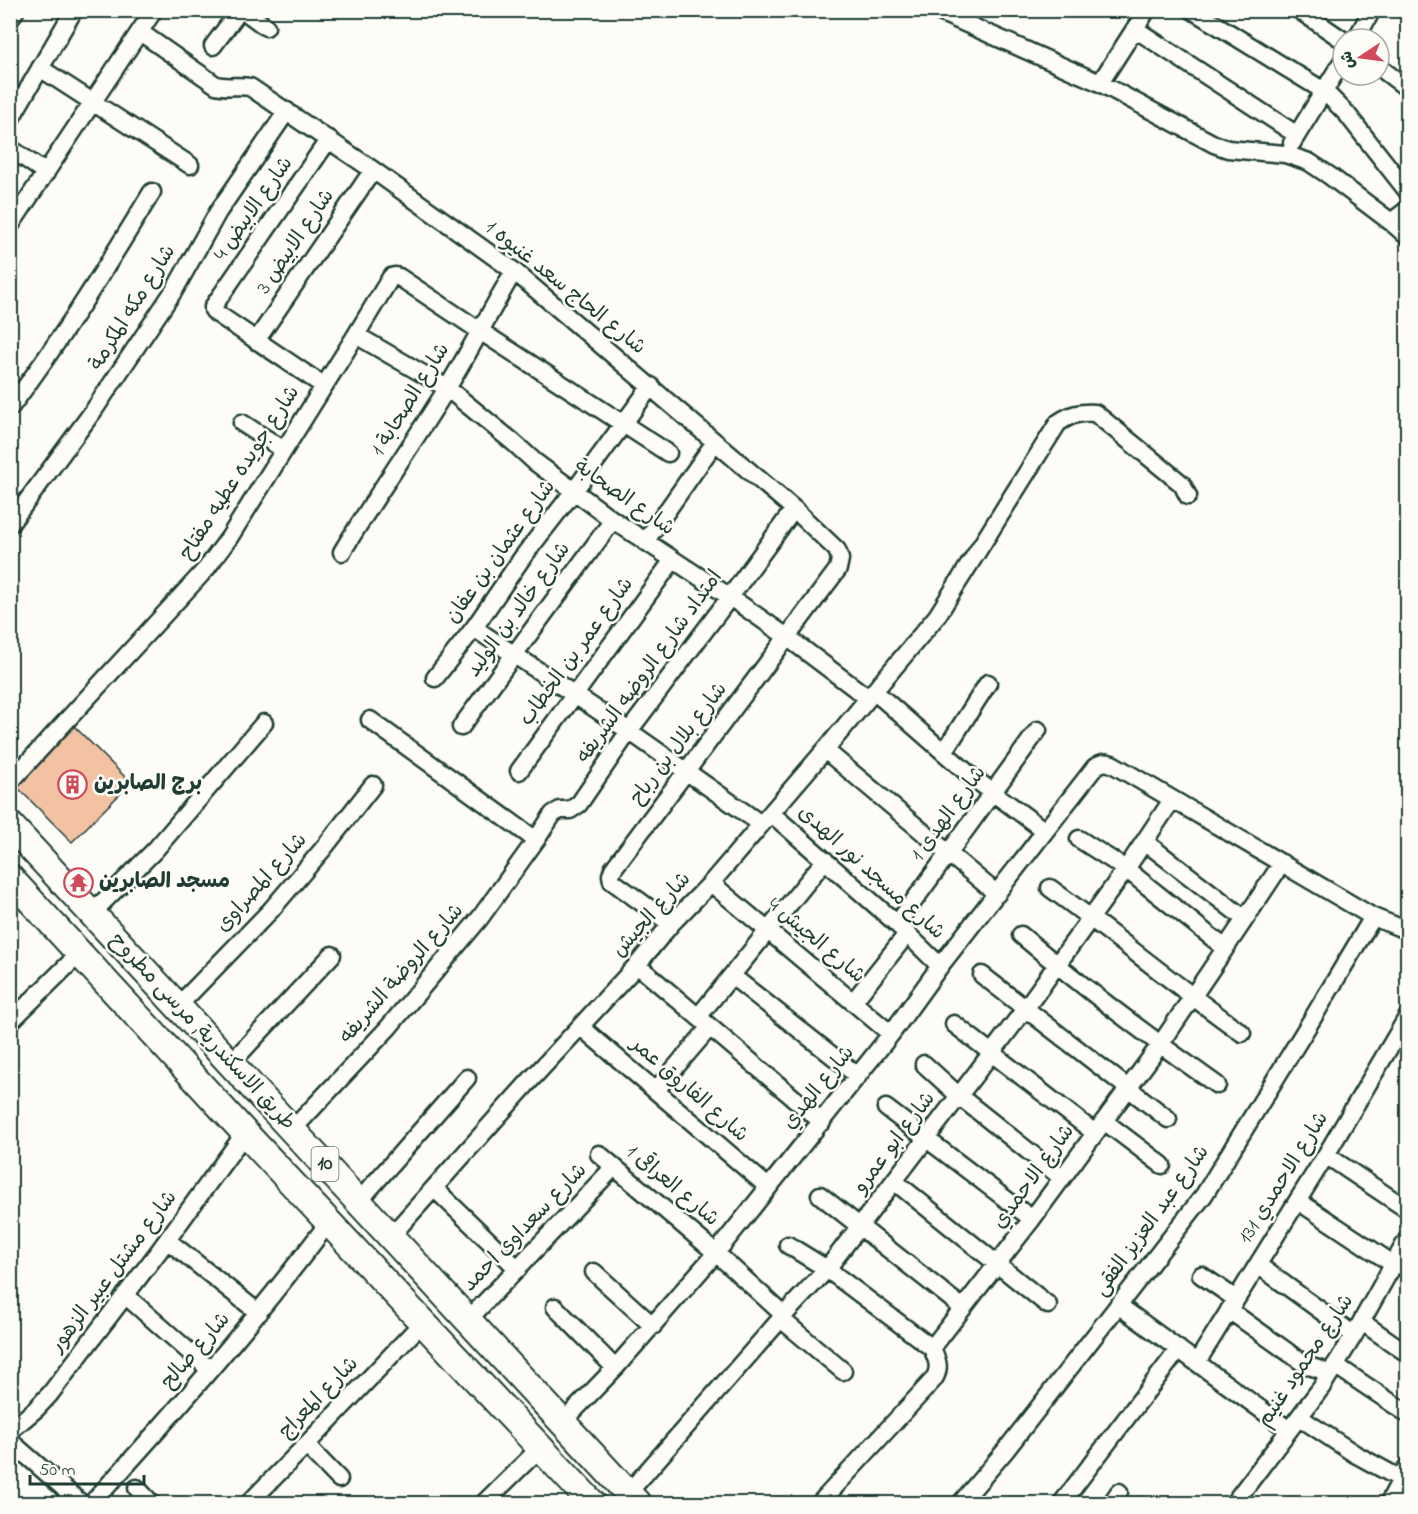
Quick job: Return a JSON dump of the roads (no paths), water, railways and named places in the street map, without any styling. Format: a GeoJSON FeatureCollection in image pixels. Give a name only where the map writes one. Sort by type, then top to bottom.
{"type":"FeatureCollection","features":[{"type":"Feature","properties":{"kind":"main road","name":"طريق الاسكندرية, مرسى مطروح"},"geometry":{"type":"LineString","coordinates":[[10,825],[633,1498]]}},
{"type":"Feature","properties":{"kind":"main road","name":"طريق الاسكندرية, مرسى مطروح"},"geometry":{"type":"LineString","coordinates":[[10,878],[81,952],[245,1133],[593,1503]]}},
{"type":"Feature","properties":{"kind":"main road"},"geometry":{"type":"LineString","coordinates":[[123,999],[149,974]]}},
{"type":"Feature","properties":{"kind":"street"},"geometry":{"type":"LineString","coordinates":[[10,19],[16,10]]}},
{"type":"Feature","properties":{"kind":"street"},"geometry":{"type":"LineString","coordinates":[[10,120],[74,10]]}},
{"type":"Feature","properties":{"kind":"street"},"geometry":{"type":"LineString","coordinates":[[10,226],[154,10]]}},
{"type":"Feature","properties":{"kind":"street"},"geometry":{"type":"LineString","coordinates":[[213,46],[241,10],[266,27]]}},
{"type":"Feature","properties":{"kind":"street"},"geometry":{"type":"LineString","coordinates":[[935,10],[1100,83],[1214,144],[1228,149],[1285,154],[1309,162],[1391,222],[1407,237]]}},
{"type":"Feature","properties":{"kind":"street"},"geometry":{"type":"LineString","coordinates":[[1100,83],[1147,10]]}},
{"type":"Feature","properties":{"kind":"street"},"geometry":{"type":"LineString","coordinates":[[1192,10],[1324,91],[1364,135],[1407,192]]}},
{"type":"Feature","properties":{"kind":"street"},"geometry":{"type":"LineString","coordinates":[[1299,10],[1331,32]]}},
{"type":"Feature","properties":{"kind":"street"},"geometry":{"type":"LineString","coordinates":[[1363,27],[1372,10]]}},
{"type":"Feature","properties":{"kind":"street"},"geometry":{"type":"LineString","coordinates":[[1135,29],[1297,135]]}},
{"type":"Feature","properties":{"kind":"street","name":"شارع الحاج سعد غنيوه 1"},"geometry":{"type":"LineString","coordinates":[[140,32],[216,85],[250,87],[329,139],[514,271],[794,509],[837,550],[840,560],[838,569],[832,578]]}},
{"type":"Feature","properties":{"kind":"street"},"geometry":{"type":"LineString","coordinates":[[40,68],[190,165]]}},
{"type":"Feature","properties":{"kind":"street"},"geometry":{"type":"LineString","coordinates":[[1391,76],[1407,89]]}},
{"type":"Feature","properties":{"kind":"street"},"geometry":{"type":"LineString","coordinates":[[1285,154],[1331,80]]}},
{"type":"Feature","properties":{"kind":"street","name":"شارع مكه المكرمة"},"geometry":{"type":"LineString","coordinates":[[10,524],[94,410],[175,289],[218,212],[287,111]]}},
{"type":"Feature","properties":{"kind":"street","name":"شارع الابيض 4"},"geometry":{"type":"LineString","coordinates":[[256,340],[216,313],[213,310],[215,303],[329,139]]}},
{"type":"Feature","properties":{"kind":"street"},"geometry":{"type":"LineString","coordinates":[[10,148],[46,173]]}},
{"type":"Feature","properties":{"kind":"street","name":"شارع الابيض 3"},"geometry":{"type":"LineString","coordinates":[[256,340],[373,170]]}},
{"type":"Feature","properties":{"kind":"street"},"geometry":{"type":"LineString","coordinates":[[10,408],[86,300],[152,192]]}},
{"type":"Feature","properties":{"kind":"street"},"geometry":{"type":"LineString","coordinates":[[1391,222],[1407,209]]}},
{"type":"Feature","properties":{"kind":"street","name":"شارع الصحابة 1"},"geometry":{"type":"LineString","coordinates":[[342,552],[447,388],[514,271]]}},
{"type":"Feature","properties":{"kind":"street","name":"شارع جويده عطيه مفتاح"},"geometry":{"type":"LineString","coordinates":[[10,782],[206,568],[229,538],[391,276],[399,277],[480,331]]}},
{"type":"Feature","properties":{"kind":"street"},"geometry":{"type":"LineString","coordinates":[[480,331],[668,453]]}},
{"type":"Feature","properties":{"kind":"street","name":"شارع الصحابة"},"geometry":{"type":"LineString","coordinates":[[356,335],[447,388],[535,462],[613,520],[871,694],[972,777],[1045,831]]}},
{"type":"Feature","properties":{"kind":"street"},"geometry":{"type":"LineString","coordinates":[[256,340],[324,386]]}},
{"type":"Feature","properties":{"kind":"street","name":"شارع عثمان بن عفان"},"geometry":{"type":"LineString","coordinates":[[435,678],[651,386]]}},
{"type":"Feature","properties":{"kind":"street","name":"شارع الجيش"},"geometry":{"type":"LineString","coordinates":[[391,1236],[637,965],[671,924],[711,883],[937,616],[1058,423],[1082,412],[1095,413],[1182,484],[1188,496]]}},
{"type":"Feature","properties":{"kind":"street"},"geometry":{"type":"LineString","coordinates":[[242,423],[284,450]]}},
{"type":"Feature","properties":{"kind":"street"},"geometry":{"type":"LineString","coordinates":[[645,542],[716,442]]}},
{"type":"Feature","properties":{"kind":"street","name":"امتداد شارع الروضه الشريفه"},"geometry":{"type":"LineString","coordinates":[[536,840],[553,814],[560,810],[570,810],[579,804],[629,731],[794,509]]}},
{"type":"Feature","properties":{"kind":"street","name":"شارع خالد بن الوليد"},"geometry":{"type":"LineString","coordinates":[[461,726],[613,520]]}},
{"type":"Feature","properties":{"kind":"street","name":"شارع عمر بن الخطاب"},"geometry":{"type":"LineString","coordinates":[[519,771],[673,560]]}},
{"type":"Feature","properties":{"kind":"street","name":"شارع بلال بن رباح"},"geometry":{"type":"LineString","coordinates":[[671,924],[612,881],[613,869],[832,578]]}},
{"type":"Feature","properties":{"kind":"street","name":"شارع مسجد نور الهدى"},"geometry":{"type":"LineString","coordinates":[[474,628],[687,771],[766,819],[825,860],[940,966]]}},
{"type":"Feature","properties":{"kind":"street"},"geometry":{"type":"LineString","coordinates":[[944,752],[988,683]]}},
{"type":"Feature","properties":{"kind":"street"},"geometry":{"type":"LineString","coordinates":[[370,720],[536,840]]}},
{"type":"Feature","properties":{"kind":"street"},"geometry":{"type":"LineString","coordinates":[[92,913],[155,850],[264,723]]}},
{"type":"Feature","properties":{"kind":"street","name":"شارع الهدى 1"},"geometry":{"type":"LineString","coordinates":[[853,1002],[902,929],[948,854],[1038,730]]}},
{"type":"Feature","properties":{"kind":"street"},"geometry":{"type":"LineString","coordinates":[[825,750],[997,894]]}},
{"type":"Feature","properties":{"kind":"street","name":"شارع الهدي"},"geometry":{"type":"LineString","coordinates":[[562,1423],[615,1368],[716,1253],[891,1034],[940,966],[1095,767],[1107,762],[1172,800]]}},
{"type":"Feature","properties":{"kind":"street","name":"شارع المصراوى"},"geometry":{"type":"LineString","coordinates":[[178,1006],[271,910],[373,785]]}},
{"type":"Feature","properties":{"kind":"street"},"geometry":{"type":"LineString","coordinates":[[1172,800],[1373,917],[1407,929]]}},
{"type":"Feature","properties":{"kind":"street","name":"شارع ابو عمرو"},"geometry":{"type":"LineString","coordinates":[[633,1498],[782,1317],[827,1269],[1057,966],[1172,800]]}},
{"type":"Feature","properties":{"kind":"street"},"geometry":{"type":"LineString","coordinates":[[1079,839],[1126,869],[1225,948]]}},
{"type":"Feature","properties":{"kind":"street","name":"شارع الروضة الشريفه"},"geometry":{"type":"LineString","coordinates":[[293,1129],[388,1028],[480,918],[536,840]]}},
{"type":"Feature","properties":{"kind":"street"},"geometry":{"type":"LineString","coordinates":[[1144,842],[1245,919]]}},
{"type":"Feature","properties":{"kind":"street"},"geometry":{"type":"LineString","coordinates":[[656,1090],[704,1022],[732,976],[825,860]]}},
{"type":"Feature","properties":{"kind":"street","name":"شارع الاحمدي"},"geometry":{"type":"LineString","coordinates":[[932,1348],[1032,1219],[1160,1045],[1282,863]]}},
{"type":"Feature","properties":{"kind":"street","name":"شارع الجيش 4"},"geometry":{"type":"LineString","coordinates":[[711,883],[891,1034]]}},
{"type":"Feature","properties":{"kind":"street"},"geometry":{"type":"LineString","coordinates":[[1050,888],[1242,1033]]}},
{"type":"Feature","properties":{"kind":"street","name":"شارع عبد العزيز الفقى"},"geometry":{"type":"LineString","coordinates":[[960,1503],[1005,1451],[1204,1195],[1373,917]]}},
{"type":"Feature","properties":{"kind":"street"},"geometry":{"type":"LineString","coordinates":[[1021,935],[1057,966],[1160,1045],[1217,1085]]}},
{"type":"Feature","properties":{"kind":"street"},"geometry":{"type":"LineString","coordinates":[[10,1022],[81,952]]}},
{"type":"Feature","properties":{"kind":"street"},"geometry":{"type":"LineString","coordinates":[[231,1063],[332,955]]}},
{"type":"Feature","properties":{"kind":"street"},"geometry":{"type":"LineString","coordinates":[[637,965],[822,1122]]}},
{"type":"Feature","properties":{"kind":"street"},"geometry":{"type":"LineString","coordinates":[[982,975],[1168,1119]]}},
{"type":"Feature","properties":{"kind":"street"},"geometry":{"type":"LineString","coordinates":[[732,976],[858,1076]]}},
{"type":"Feature","properties":{"kind":"street","name":"شارع الاحمدي 131"},"geometry":{"type":"LineString","coordinates":[[1197,1362],[1326,1155],[1407,1016]]}},
{"type":"Feature","properties":{"kind":"street"},"geometry":{"type":"LineString","coordinates":[[954,1024],[992,1054],[1099,1127],[1162,1165]]}},
{"type":"Feature","properties":{"kind":"street","name":"شارع الفاروق عمر"},"geometry":{"type":"LineString","coordinates":[[581,1027],[768,1187]]}},
{"type":"Feature","properties":{"kind":"street"},"geometry":{"type":"LineString","coordinates":[[924,1064],[959,1096],[1062,1178]]}},
{"type":"Feature","properties":{"kind":"street"},"geometry":{"type":"LineString","coordinates":[[359,1201],[467,1078]]}},
{"type":"Feature","properties":{"kind":"street"},"geometry":{"type":"LineString","coordinates":[[886,1108],[1032,1219]]}},
{"type":"Feature","properties":{"kind":"street","name":"شارع مشتل عبير الزهور"},"geometry":{"type":"LineString","coordinates":[[10,1431],[50,1394],[245,1133]]}},
{"type":"Feature","properties":{"kind":"street","name":"شارع العراقى 1"},"geometry":{"type":"LineString","coordinates":[[599,1154],[716,1253],[782,1317],[843,1371]]}},
{"type":"Feature","properties":{"kind":"street"},"geometry":{"type":"LineString","coordinates":[[1326,1155],[1407,1210]]}},
{"type":"Feature","properties":{"kind":"street","name":"شارع سعداوى احمد"},"geometry":{"type":"LineString","coordinates":[[468,1320],[614,1167]]}},
{"type":"Feature","properties":{"kind":"street"},"geometry":{"type":"LineString","coordinates":[[894,1181],[1048,1305]]}},
{"type":"Feature","properties":{"kind":"street"},"geometry":{"type":"LineString","coordinates":[[434,1188],[518,1269]]}},
{"type":"Feature","properties":{"kind":"street"},"geometry":{"type":"LineString","coordinates":[[820,1195],[963,1308]]}},
{"type":"Feature","properties":{"kind":"street"},"geometry":{"type":"LineString","coordinates":[[1298,1201],[1398,1265]]}},
{"type":"Feature","properties":{"kind":"street","name":"شارع صالح"},"geometry":{"type":"LineString","coordinates":[[91,1503],[259,1313],[329,1222]]}},
{"type":"Feature","properties":{"kind":"street","name":"شارع محمود غنيم"},"geometry":{"type":"LineString","coordinates":[[1233,1503],[1332,1371],[1398,1265],[1407,1238]]}},
{"type":"Feature","properties":{"kind":"street"},"geometry":{"type":"LineString","coordinates":[[167,1240],[259,1313]]}},
{"type":"Feature","properties":{"kind":"street"},"geometry":{"type":"LineString","coordinates":[[788,1245],[827,1269],[932,1348],[939,1366],[934,1379],[819,1503]]}},
{"type":"Feature","properties":{"kind":"street"},"geometry":{"type":"LineString","coordinates":[[1258,1265],[1358,1328],[1407,1354]]}},
{"type":"Feature","properties":{"kind":"street"},"geometry":{"type":"LineString","coordinates":[[594,1272],[652,1326]]}},
{"type":"Feature","properties":{"kind":"street"},"geometry":{"type":"LineString","coordinates":[[1201,1275],[1233,1305],[1306,1365],[1332,1371],[1407,1414]]}},
{"type":"Feature","properties":{"kind":"street"},"geometry":{"type":"LineString","coordinates":[[125,1295],[210,1370]]}},
{"type":"Feature","properties":{"kind":"street"},"geometry":{"type":"LineString","coordinates":[[1118,1305],[1197,1362],[1294,1424],[1355,1454],[1404,1473],[1388,1503]]}},
{"type":"Feature","properties":{"kind":"street"},"geometry":{"type":"LineString","coordinates":[[555,1307],[615,1368]]}},
{"type":"Feature","properties":{"kind":"street","name":"شارع المعراج"},"geometry":{"type":"LineString","coordinates":[[248,1503],[423,1322]]}},
{"type":"Feature","properties":{"kind":"street"},"geometry":{"type":"LineString","coordinates":[[1061,1503],[1179,1349]]}},
{"type":"Feature","properties":{"kind":"street"},"geometry":{"type":"LineString","coordinates":[[10,1442],[81,1503]]}},
{"type":"Feature","properties":{"kind":"street"},"geometry":{"type":"LineString","coordinates":[[306,1445],[339,1479]]}},
{"type":"Feature","properties":{"kind":"street"},"geometry":{"type":"LineString","coordinates":[[483,1503],[541,1447]]}},
{"type":"Feature","properties":{"kind":"street"},"geometry":{"type":"LineString","coordinates":[[137,1488],[152,1503]]}},
{"type":"Feature","properties":{"kind":"place","name":"برج الصابرين"},"geometry":{"type":"Point","coordinates":[73,784]}},
{"type":"Feature","properties":{"kind":"place","name":"مسجد الصابرين"},"geometry":{"type":"Point","coordinates":[78,882]}}]}
